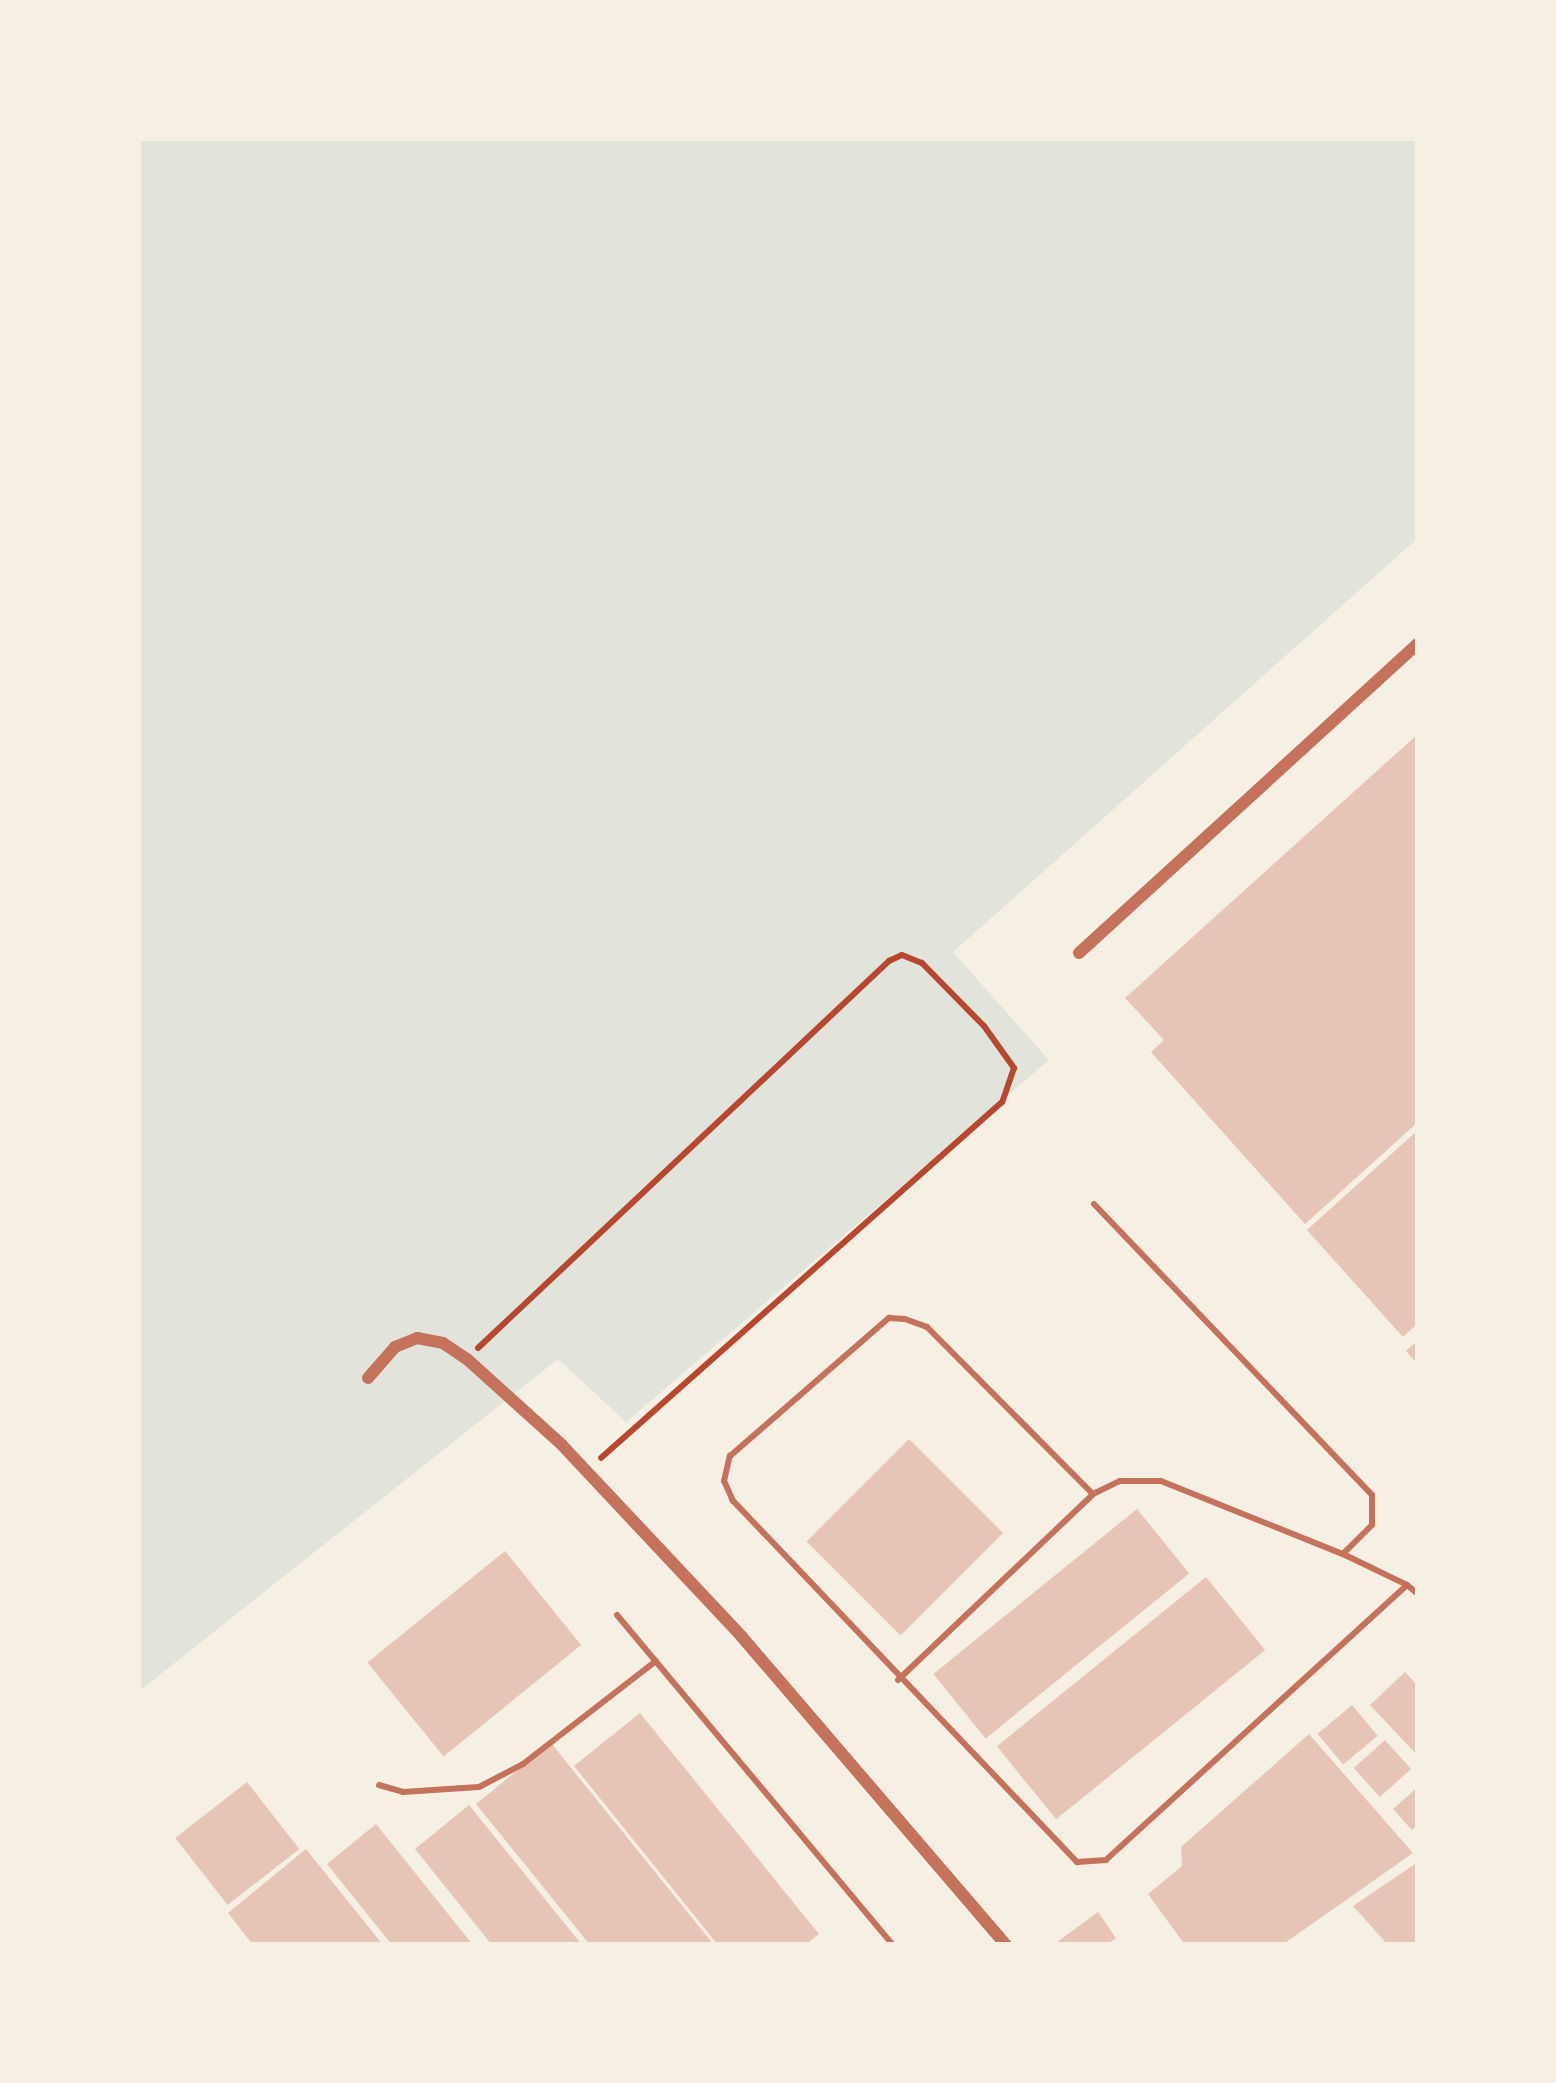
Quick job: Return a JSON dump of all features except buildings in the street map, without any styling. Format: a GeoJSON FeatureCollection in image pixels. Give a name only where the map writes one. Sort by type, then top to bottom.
{"type":"FeatureCollection","features":[{"type":"Feature","properties":{"kind":"street"},"geometry":{"type":"LineString","coordinates":[[1079,953],[1418,643]]}},
{"type":"Feature","properties":{"kind":"street"},"geometry":{"type":"LineString","coordinates":[[368,1378],[395,1346],[417,1338],[443,1343],[467,1359],[586,1471],[742,1637],[1006,1945]]}},
{"type":"Feature","properties":{"kind":"lane"},"geometry":{"type":"LineString","coordinates":[[1094,1204],[1372,1495],[1372,1525],[1343,1554]]}},
{"type":"Feature","properties":{"kind":"lane"},"geometry":{"type":"LineString","coordinates":[[1093,1494],[927,1327],[905,1318],[889,1318],[730,1456],[724,1480],[733,1501],[898,1680],[1077,1862],[1106,1860],[1407,1585]]}},
{"type":"Feature","properties":{"kind":"lane"},"geometry":{"type":"LineString","coordinates":[[898,1680],[1093,1494],[1120,1481],[1161,1480],[1343,1554],[1418,1594]]}},
{"type":"Feature","properties":{"kind":"lane"},"geometry":{"type":"LineString","coordinates":[[617,1615],[892,1945]]}},
{"type":"Feature","properties":{"kind":"lane"},"geometry":{"type":"LineString","coordinates":[[379,1785],[403,1792],[479,1787],[523,1764],[656,1661]]}},
{"type":"Feature","properties":{"kind":"path"},"geometry":{"type":"LineString","coordinates":[[467,1359],[889,961],[902,955],[922,963],[984,1026],[1014,1068],[1002,1102],[586,1471]]}},
{"type":"Feature","properties":{"kind":"shaded area"},"geometry":{"type":"Polygon","coordinates":[[[138,138],[1418,138],[1418,538],[953,952],[1049,1060],[626,1422],[558,1359],[138,1692],[138,138]]]}}]}
